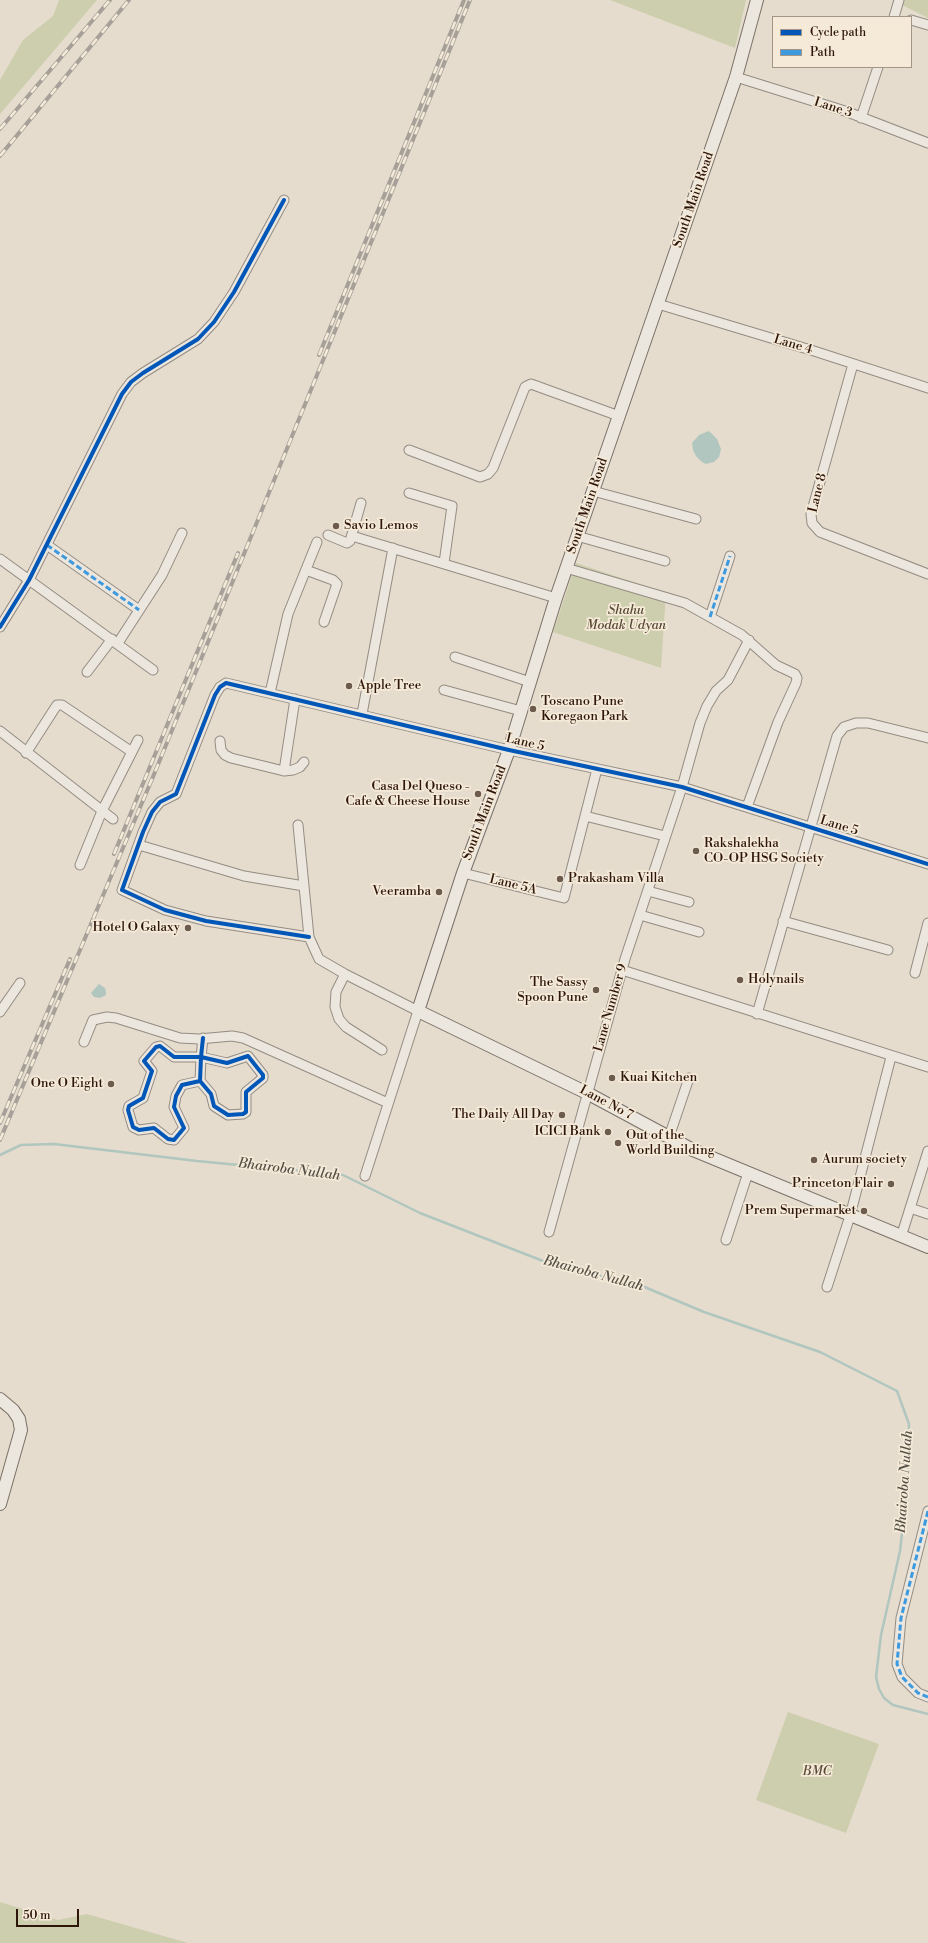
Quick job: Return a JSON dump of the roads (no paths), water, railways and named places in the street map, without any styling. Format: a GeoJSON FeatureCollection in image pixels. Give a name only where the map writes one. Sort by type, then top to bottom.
{"type":"FeatureCollection","features":[{"type":"Feature","properties":{"kind":"main road","name":"South Main Road"},"geometry":{"type":"LineString","coordinates":[[418,1011],[463,873],[509,750],[566,568],[736,77],[757,0]]}},
{"type":"Feature","properties":{"kind":"main road","name":"Lane No 7"},"geometry":{"type":"LineString","coordinates":[[418,1011],[587,1093],[693,1150],[928,1247]]}},
{"type":"Feature","properties":{"kind":"main road"},"geometry":{"type":"LineString","coordinates":[[0,1399],[13,1410],[19,1419],[21,1430],[0,1504]]}},
{"type":"Feature","properties":{"kind":"street"},"geometry":{"type":"LineString","coordinates":[[894,16],[899,0]]}},
{"type":"Feature","properties":{"kind":"street"},"geometry":{"type":"LineString","coordinates":[[912,20],[928,25]]}},
{"type":"Feature","properties":{"kind":"street"},"geometry":{"type":"LineString","coordinates":[[861,118],[878,68]]}},
{"type":"Feature","properties":{"kind":"street","name":"Lane 3"},"geometry":{"type":"LineString","coordinates":[[736,77],[861,118],[928,142]]}},
{"type":"Feature","properties":{"kind":"street"},"geometry":{"type":"LineString","coordinates":[[0,627],[29,580],[122,394],[137,378],[198,339],[214,322],[234,292],[284,200]]}},
{"type":"Feature","properties":{"kind":"street","name":"Lane 4"},"geometry":{"type":"LineString","coordinates":[[658,304],[928,388]]}},
{"type":"Feature","properties":{"kind":"street","name":"Lane 8"},"geometry":{"type":"LineString","coordinates":[[853,364],[811,514],[812,523],[820,532],[928,574]]}},
{"type":"Feature","properties":{"kind":"street"},"geometry":{"type":"LineString","coordinates":[[409,450],[480,477],[488,474],[493,468],[525,387],[531,384],[619,416]]}},
{"type":"Feature","properties":{"kind":"street"},"geometry":{"type":"LineString","coordinates":[[593,491],[696,519]]}},
{"type":"Feature","properties":{"kind":"street"},"geometry":{"type":"LineString","coordinates":[[408,493],[452,506],[444,563]]}},
{"type":"Feature","properties":{"kind":"street"},"geometry":{"type":"LineString","coordinates":[[328,535],[347,543],[350,541],[361,503]]}},
{"type":"Feature","properties":{"kind":"street"},"geometry":{"type":"LineString","coordinates":[[87,672],[115,641],[139,610],[162,574],[182,533]]}},
{"type":"Feature","properties":{"kind":"street"},"geometry":{"type":"LineString","coordinates":[[352,536],[556,598]]}},
{"type":"Feature","properties":{"kind":"street"},"geometry":{"type":"LineString","coordinates":[[577,536],[664,561]]}},
{"type":"Feature","properties":{"kind":"street"},"geometry":{"type":"LineString","coordinates":[[270,693],[288,614],[317,542]]}},
{"type":"Feature","properties":{"kind":"street"},"geometry":{"type":"LineString","coordinates":[[47,545],[139,610]]}},
{"type":"Feature","properties":{"kind":"street"},"geometry":{"type":"LineString","coordinates":[[362,714],[393,548]]}},
{"type":"Feature","properties":{"kind":"street"},"geometry":{"type":"LineString","coordinates":[[710,617],[730,556]]}},
{"type":"Feature","properties":{"kind":"street"},"geometry":{"type":"LineString","coordinates":[[0,559],[153,670]]}},
{"type":"Feature","properties":{"kind":"street"},"geometry":{"type":"LineString","coordinates":[[566,568],[685,603],[750,640],[756,648],[776,665],[793,672],[797,678],[768,747],[747,808]]}},
{"type":"Feature","properties":{"kind":"street"},"geometry":{"type":"LineString","coordinates":[[306,570],[334,580],[336,584],[324,622]]}},
{"type":"Feature","properties":{"kind":"street","name":"Lane Number 9"},"geometry":{"type":"LineString","coordinates":[[549,1232],[622,970],[682,787],[700,723],[707,706],[716,691],[728,680],[750,640]]}},
{"type":"Feature","properties":{"kind":"street"},"geometry":{"type":"LineString","coordinates":[[455,657],[530,682]]}},
{"type":"Feature","properties":{"kind":"street","name":"Lane 5"},"geometry":{"type":"LineString","coordinates":[[138,844],[152,812],[160,802],[176,794],[180,787],[220,687],[226,683],[234,683],[509,750],[682,787],[928,864]]}},
{"type":"Feature","properties":{"kind":"street"},"geometry":{"type":"LineString","coordinates":[[444,690],[521,711]]}},
{"type":"Feature","properties":{"kind":"street"},"geometry":{"type":"LineString","coordinates":[[284,771],[295,699]]}},
{"type":"Feature","properties":{"kind":"street"},"geometry":{"type":"LineString","coordinates":[[26,753],[57,705],[62,704],[132,752]]}},
{"type":"Feature","properties":{"kind":"street"},"geometry":{"type":"LineString","coordinates":[[757,1014],[809,827],[837,736],[844,727],[856,723],[868,723],[928,738]]}},
{"type":"Feature","properties":{"kind":"street"},"geometry":{"type":"LineString","coordinates":[[0,731],[26,753],[114,819]]}},
{"type":"Feature","properties":{"kind":"street"},"geometry":{"type":"LineString","coordinates":[[80,864],[102,811],[138,740]]}},
{"type":"Feature","properties":{"kind":"street"},"geometry":{"type":"LineString","coordinates":[[220,741],[221,750],[225,755],[231,758],[284,771],[293,770],[300,767],[304,762]]}},
{"type":"Feature","properties":{"kind":"street"},"geometry":{"type":"LineString","coordinates":[[597,769],[585,816],[666,836]]}},
{"type":"Feature","properties":{"kind":"street","name":"Lane 5A"},"geometry":{"type":"LineString","coordinates":[[463,873],[564,898],[585,816]]}},
{"type":"Feature","properties":{"kind":"street"},"geometry":{"type":"LineString","coordinates":[[298,825],[309,937],[319,958],[345,974],[418,1011],[365,1176]]}},
{"type":"Feature","properties":{"kind":"street"},"geometry":{"type":"LineString","coordinates":[[304,886],[244,876],[138,844],[122,890],[165,910],[206,921],[309,937]]}},
{"type":"Feature","properties":{"kind":"street"},"geometry":{"type":"LineString","coordinates":[[648,891],[689,902]]}},
{"type":"Feature","properties":{"kind":"street"},"geometry":{"type":"LineString","coordinates":[[640,915],[699,932]]}},
{"type":"Feature","properties":{"kind":"street"},"geometry":{"type":"LineString","coordinates":[[783,921],[888,950]]}},
{"type":"Feature","properties":{"kind":"street"},"geometry":{"type":"LineString","coordinates":[[915,973],[928,924]]}},
{"type":"Feature","properties":{"kind":"street"},"geometry":{"type":"LineString","coordinates":[[622,970],[928,1068]]}},
{"type":"Feature","properties":{"kind":"street"},"geometry":{"type":"LineString","coordinates":[[345,974],[336,992],[335,1007],[338,1019],[346,1027],[382,1050]]}},
{"type":"Feature","properties":{"kind":"street"},"geometry":{"type":"LineString","coordinates":[[0,1012],[20,983]]}},
{"type":"Feature","properties":{"kind":"street"},"geometry":{"type":"LineString","coordinates":[[84,1042],[93,1020],[107,1017],[116,1018],[180,1038],[232,1036],[243,1038],[388,1102]]}},
{"type":"Feature","properties":{"kind":"street"},"geometry":{"type":"LineString","coordinates":[[200,1081],[182,1085],[176,1096],[174,1107],[184,1128],[174,1140],[168,1139],[154,1128],[139,1130],[133,1127],[129,1106],[140,1100],[144,1095],[152,1072],[144,1061],[156,1047],[163,1047],[174,1057],[201,1057],[227,1063],[248,1056],[263,1074],[263,1078],[246,1092],[246,1112],[243,1114],[228,1115],[214,1106],[211,1094],[200,1081],[201,1057],[203,1038]]}},
{"type":"Feature","properties":{"kind":"street"},"geometry":{"type":"LineString","coordinates":[[827,1287],[850,1216],[891,1056]]}},
{"type":"Feature","properties":{"kind":"street"},"geometry":{"type":"LineString","coordinates":[[670,1138],[689,1078]]}},
{"type":"Feature","properties":{"kind":"street"},"geometry":{"type":"LineString","coordinates":[[901,1237],[928,1152]]}},
{"type":"Feature","properties":{"kind":"street"},"geometry":{"type":"LineString","coordinates":[[726,1240],[748,1173]]}},
{"type":"Feature","properties":{"kind":"street"},"geometry":{"type":"LineString","coordinates":[[910,1208],[928,1214]]}},
{"type":"Feature","properties":{"kind":"street"},"geometry":{"type":"LineString","coordinates":[[928,1511],[901,1618],[897,1664],[902,1677],[918,1693],[928,1697]]}},
{"type":"Feature","properties":{"kind":"water"},"geometry":{"type":"Polygon","coordinates":[[[709,431],[717,439],[721,449],[719,457],[714,462],[706,464],[696,456],[692,443],[699,435],[709,431]]]}},
{"type":"Feature","properties":{"kind":"water"},"geometry":{"type":"Polygon","coordinates":[[[99,984],[105,988],[106,992],[106,995],[100,998],[94,997],[91,993],[99,984]]]}},
{"type":"Feature","properties":{"kind":"waterway","name":"Bhairoba Nullah"},"geometry":{"type":"LineString","coordinates":[[0,1155],[21,1145],[54,1144],[197,1161],[343,1175],[420,1213],[561,1268],[635,1283],[704,1312],[820,1352],[897,1391],[909,1424],[908,1480],[900,1551],[881,1635],[876,1677],[879,1689],[884,1698],[893,1705],[928,1714]]}},
{"type":"Feature","properties":{"kind":"railway"},"geometry":{"type":"LineString","coordinates":[[0,129],[110,0]]}},
{"type":"Feature","properties":{"kind":"railway"},"geometry":{"type":"LineString","coordinates":[[0,156],[129,0]]}},
{"type":"Feature","properties":{"kind":"railway"},"geometry":{"type":"LineString","coordinates":[[319,355],[464,0]]}},
{"type":"Feature","properties":{"kind":"railway"},"geometry":{"type":"LineString","coordinates":[[0,1140],[155,772],[470,0]]}},
{"type":"Feature","properties":{"kind":"railway"},"geometry":{"type":"LineString","coordinates":[[114,854],[238,553]]}},
{"type":"Feature","properties":{"kind":"railway"},"geometry":{"type":"LineString","coordinates":[[0,1123],[70,959]]}},
{"type":"Feature","properties":{"kind":"place","name":"Savio Lemos"},"geometry":{"type":"Point","coordinates":[336,526]}},
{"type":"Feature","properties":{"kind":"place","name":"Apple Tree"},"geometry":{"type":"Point","coordinates":[349,686]}},
{"type":"Feature","properties":{"kind":"place","name":"Toscano Pune Koregaon Park"},"geometry":{"type":"Point","coordinates":[533,709]}},
{"type":"Feature","properties":{"kind":"place","name":"Casa Del Queso - Cafe & Cheese House"},"geometry":{"type":"Point","coordinates":[478,794]}},
{"type":"Feature","properties":{"kind":"place","name":"Rakshalekha CO-OP HSG Society"},"geometry":{"type":"Point","coordinates":[696,851]}},
{"type":"Feature","properties":{"kind":"place","name":"Prakasham Villa"},"geometry":{"type":"Point","coordinates":[560,879]}},
{"type":"Feature","properties":{"kind":"place","name":"Veeramba"},"geometry":{"type":"Point","coordinates":[439,892]}},
{"type":"Feature","properties":{"kind":"place","name":"Hotel O Galaxy"},"geometry":{"type":"Point","coordinates":[188,928]}},
{"type":"Feature","properties":{"kind":"place","name":"Holynails"},"geometry":{"type":"Point","coordinates":[740,980]}},
{"type":"Feature","properties":{"kind":"place","name":"The Sassy Spoon Pune"},"geometry":{"type":"Point","coordinates":[596,990]}},
{"type":"Feature","properties":{"kind":"place","name":"Kuai Kitchen"},"geometry":{"type":"Point","coordinates":[612,1078]}},
{"type":"Feature","properties":{"kind":"place","name":"One O Eight"},"geometry":{"type":"Point","coordinates":[111,1084]}},
{"type":"Feature","properties":{"kind":"place","name":"The Daily All Day"},"geometry":{"type":"Point","coordinates":[562,1115]}},
{"type":"Feature","properties":{"kind":"place","name":"ICICI Bank"},"geometry":{"type":"Point","coordinates":[608,1132]}},
{"type":"Feature","properties":{"kind":"place","name":"Out of the World Building"},"geometry":{"type":"Point","coordinates":[618,1143]}},
{"type":"Feature","properties":{"kind":"place","name":"Aurum society"},"geometry":{"type":"Point","coordinates":[814,1160]}},
{"type":"Feature","properties":{"kind":"place","name":"Princeton Flair"},"geometry":{"type":"Point","coordinates":[891,1184]}},
{"type":"Feature","properties":{"kind":"place","name":"Prem Supermarket"},"geometry":{"type":"Point","coordinates":[864,1211]}},
{"type":"Feature","properties":{"kind":"park label","name":"Shahu Modak Udyan"},"geometry":{"type":"Point","coordinates":[626,618]}},
{"type":"Feature","properties":{"kind":"park label","name":"BMC"},"geometry":{"type":"Point","coordinates":[817,1772]}}]}
